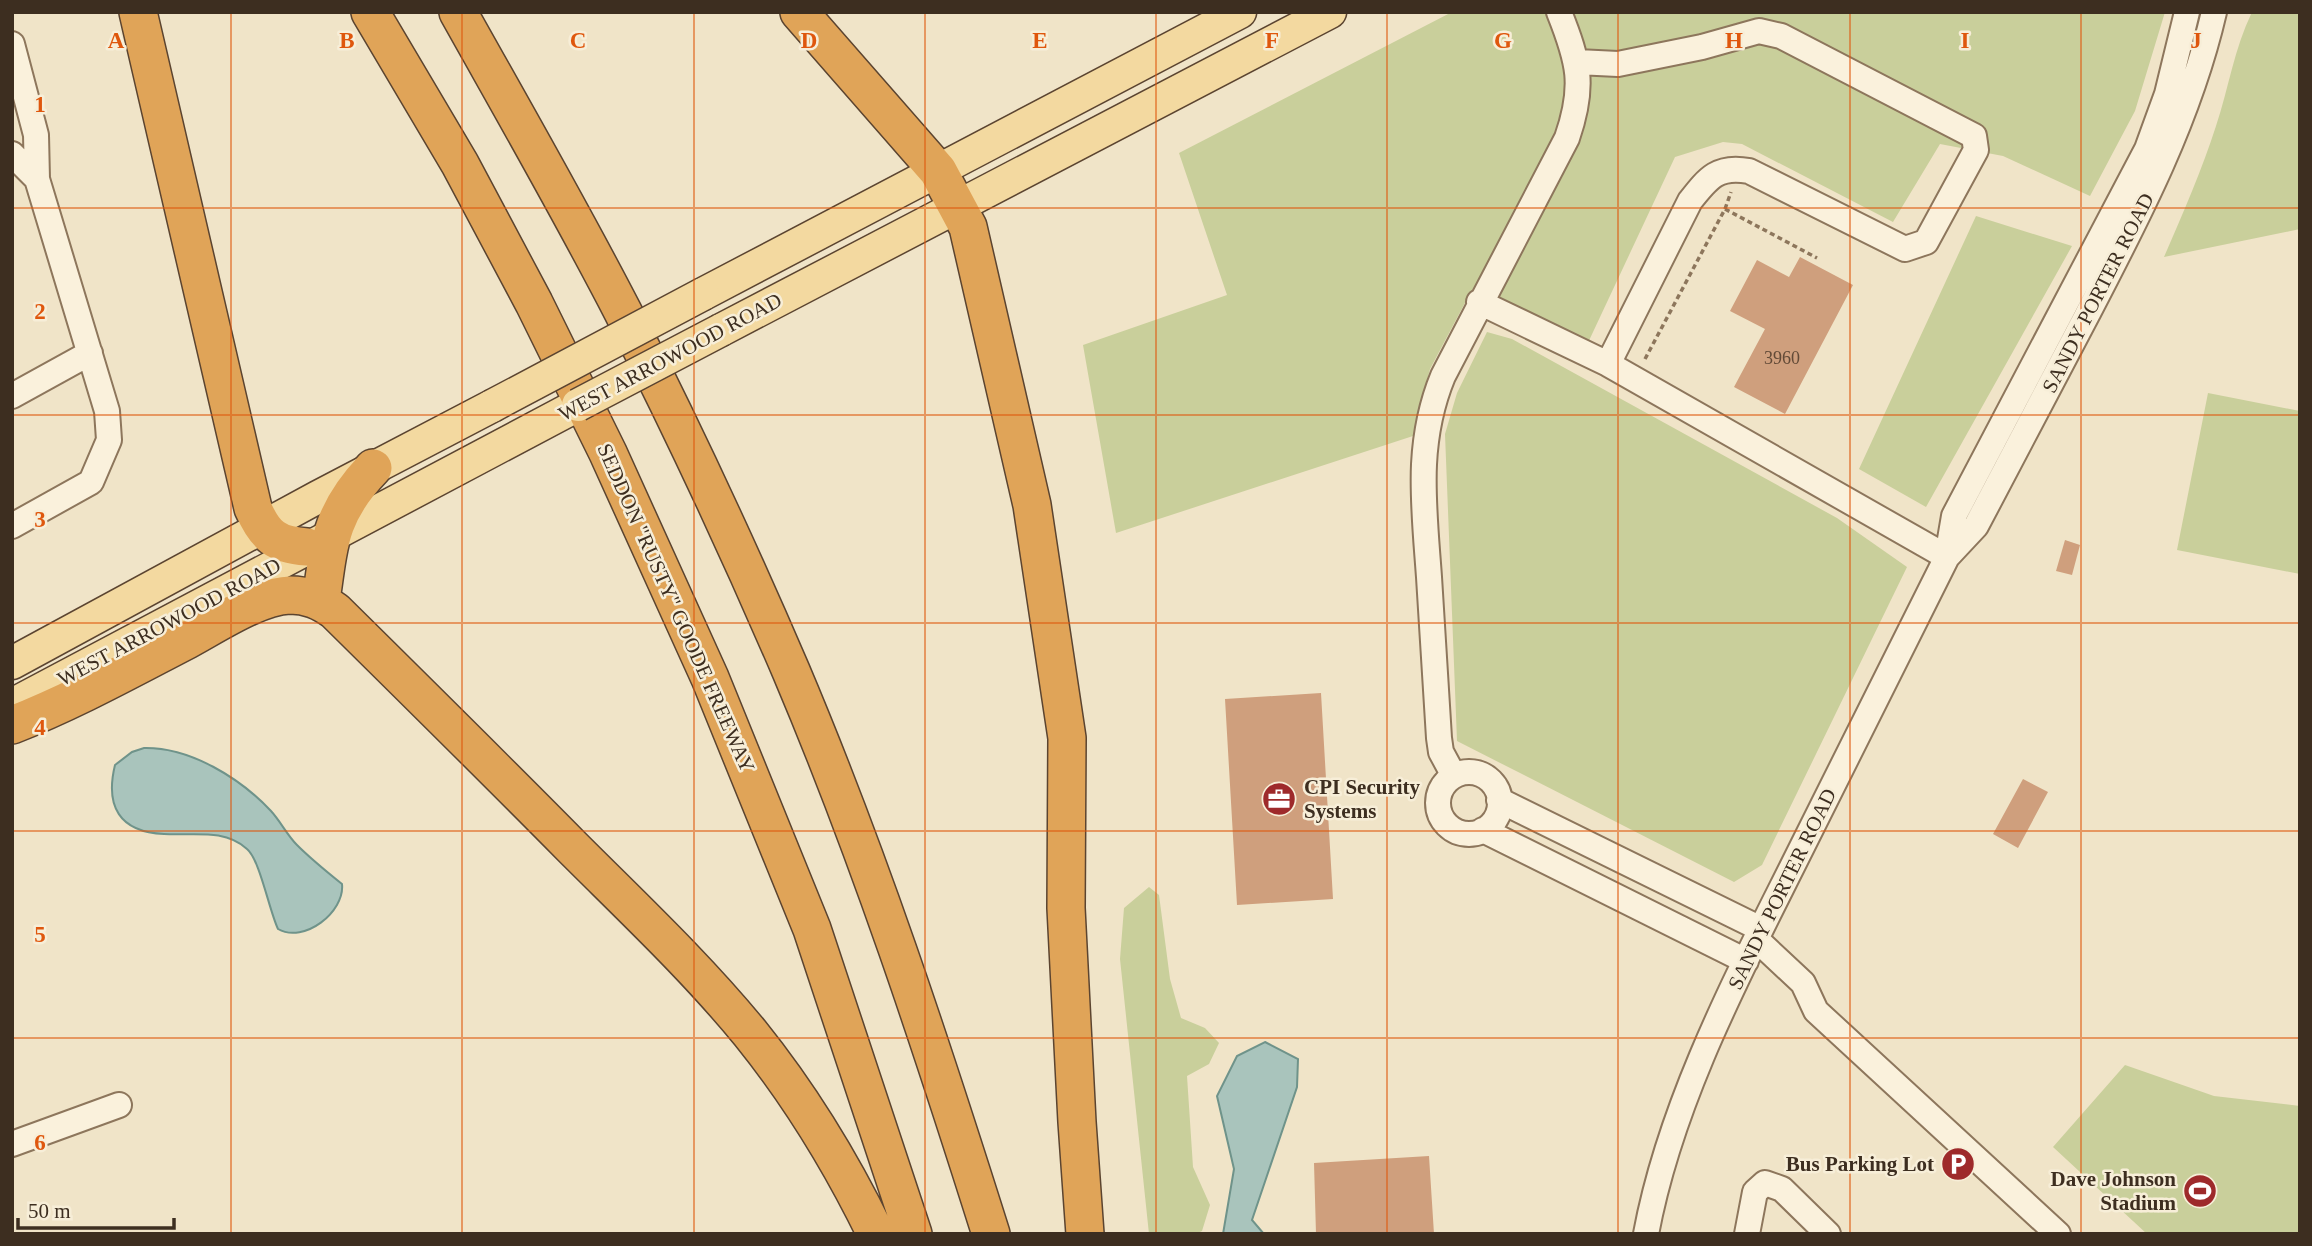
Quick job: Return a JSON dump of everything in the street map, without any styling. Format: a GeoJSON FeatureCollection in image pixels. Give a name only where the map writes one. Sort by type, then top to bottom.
{"type":"FeatureCollection","features":[{"type":"Feature","properties":{"kind":"highway"},"geometry":{"type":"LineString","coordinates":[[138,12],[253,508],[261,528],[283,544],[319,541]]}},
{"type":"Feature","properties":{"kind":"highway","name":"SEDDON \"RUSTY\" GOODE FREEWAY"},"geometry":{"type":"LineString","coordinates":[[370,12],[460,164],[534,303],[608,453],[710,678],[812,929],[913,1234]]}},
{"type":"Feature","properties":{"kind":"highway"},"geometry":{"type":"LineString","coordinates":[[458,12],[623,312],[692,453],[792,673],[874,883],[919,1008],[991,1234]]}},
{"type":"Feature","properties":{"kind":"highway"},"geometry":{"type":"LineString","coordinates":[[799,12],[938,171],[968,227],[1032,505],[1068,738],[1066,908],[1085,1234]]}},
{"type":"Feature","properties":{"kind":"highway"},"geometry":{"type":"LineString","coordinates":[[321,601],[319,541],[348,496],[373,468]]}},
{"type":"Feature","properties":{"kind":"highway"},"geometry":{"type":"LineString","coordinates":[[12,726],[66,703],[271,598],[289,595],[321,601],[335,611],[431,704],[693,969],[749,1033],[799,1098],[833,1150],[876,1234]]}},
{"type":"Feature","properties":{"kind":"main road","name":"WEST ARROWOOD ROAD"},"geometry":{"type":"LineString","coordinates":[[12,663],[373,468],[1240,12]]}},
{"type":"Feature","properties":{"kind":"main road","name":"WEST ARROWOOD ROAD"},"geometry":{"type":"LineString","coordinates":[[12,705],[509,441],[1330,12]]}},
{"type":"Feature","properties":{"kind":"street"},"geometry":{"type":"LineString","coordinates":[[1454,776],[1441,752],[1439,738],[1424,493],[1424,453],[1429,415],[1435,394],[1479,302],[1567,138],[1578,100],[1577,62],[1559,12]]}},
{"type":"Feature","properties":{"kind":"street","name":"SANDY PORTER ROAD"},"geometry":{"type":"LineString","coordinates":[[1947,557],[1954,516],[2147,149],[2168,94],[2187,12]]}},
{"type":"Feature","properties":{"kind":"street","name":"SANDY PORTER ROAD"},"geometry":{"type":"LineString","coordinates":[[1646,1234],[1662,1170],[1687,1096],[1754,943],[1947,557],[1976,526],[2156,179],[2190,94],[2214,12]]}},
{"type":"Feature","properties":{"kind":"street"},"geometry":{"type":"LineString","coordinates":[[1577,62],[1618,64],[1702,47],[1759,31],[1781,36],[1974,136],[1976,150],[1926,242],[1905,249],[1749,171],[1728,170],[1708,178],[1690,201],[1608,364]]}},
{"type":"Feature","properties":{"kind":"street"},"geometry":{"type":"LineString","coordinates":[[12,44],[36,135],[37,179],[107,411],[109,440],[91,482],[12,526]]}},
{"type":"Feature","properties":{"kind":"street"},"geometry":{"type":"LineString","coordinates":[[12,154],[37,179]]}},
{"type":"Feature","properties":{"kind":"street"},"geometry":{"type":"LineString","coordinates":[[1479,302],[1608,364],[1947,557]]}},
{"type":"Feature","properties":{"kind":"street"},"geometry":{"type":"LineString","coordinates":[[12,396],[90,353]]}},
{"type":"Feature","properties":{"kind":"street"},"geometry":{"type":"LineString","coordinates":[[1469,772],[1479,774],[1495,786],[1500,800],[1492,824],[1474,833],[1454,830],[1440,815],[1439,795],[1443,786],[1454,776],[1469,772]]}},
{"type":"Feature","properties":{"kind":"street"},"geometry":{"type":"LineString","coordinates":[[1500,800],[1630,864],[1754,943],[1803,982],[1815,1011],[2058,1234]]}},
{"type":"Feature","properties":{"kind":"street"},"geometry":{"type":"LineString","coordinates":[[1483,830],[1615,896],[1754,943]]}},
{"type":"Feature","properties":{"kind":"street"},"geometry":{"type":"LineString","coordinates":[[1615,896],[1630,864]]}},
{"type":"Feature","properties":{"kind":"street"},"geometry":{"type":"LineString","coordinates":[[12,1144],[119,1105]]}},
{"type":"Feature","properties":{"kind":"street"},"geometry":{"type":"LineString","coordinates":[[1747,1234],[1755,1192],[1765,1183],[1782,1189],[1826,1233]]}},
{"type":"Feature","properties":{"kind":"path"},"geometry":{"type":"LineString","coordinates":[[1641,367],[1732,189]]}},
{"type":"Feature","properties":{"kind":"path"},"geometry":{"type":"LineString","coordinates":[[1724,209],[1817,258]]}},
{"type":"Feature","properties":{"kind":"green space"},"geometry":{"type":"Polygon","coordinates":[[[1452,12],[2165,12],[2135,111],[2090,196],[2003,156],[1940,144],[1893,222],[1742,144],[1723,142],[1675,157],[1586,347],[1467,299],[1430,369],[1413,436],[1116,533],[1083,345],[1227,295],[1179,153],[1452,12]]]}},
{"type":"Feature","properties":{"kind":"green space"},"geometry":{"type":"Polygon","coordinates":[[[2252,12],[2300,12],[2300,229],[2164,257],[2205,159],[2252,12]]]}},
{"type":"Feature","properties":{"kind":"green space"},"geometry":{"type":"Polygon","coordinates":[[[1976,216],[2072,246],[1926,507],[1859,469],[1976,216]]]}},
{"type":"Feature","properties":{"kind":"green space"},"geometry":{"type":"Polygon","coordinates":[[[1487,332],[1512,339],[1837,518],[1907,567],[1762,865],[1734,882],[1457,741],[1445,434],[1457,393],[1487,332]]]}},
{"type":"Feature","properties":{"kind":"green space"},"geometry":{"type":"Polygon","coordinates":[[[2208,393],[2300,411],[2300,574],[2177,550],[2208,393]]]}},
{"type":"Feature","properties":{"kind":"green space"},"geometry":{"type":"Polygon","coordinates":[[[1149,887],[1159,895],[1170,979],[1181,1018],[1205,1028],[1219,1043],[1209,1064],[1187,1076],[1193,1167],[1210,1205],[1202,1231],[1195,1234],[1149,1234],[1120,959],[1124,908],[1149,887]]]}},
{"type":"Feature","properties":{"kind":"green space","name":"Dave Johnson Stadium"},"geometry":{"type":"Polygon","coordinates":[[[2125,1065],[2214,1096],[2300,1106],[2300,1234],[2147,1234],[2053,1147],[2125,1065]]]}},
{"type":"Feature","properties":{"kind":"water"},"geometry":{"type":"Polygon","coordinates":[[[144,748],[161,749],[196,759],[229,776],[259,799],[275,815],[297,845],[342,884],[337,905],[330,914],[310,929],[288,933],[278,929],[256,863],[247,849],[238,842],[207,834],[149,832],[126,822],[114,804],[112,780],[115,765],[132,752],[144,748]]]}},
{"type":"Feature","properties":{"kind":"water"},"geometry":{"type":"Polygon","coordinates":[[[1265,1042],[1298,1059],[1297,1087],[1252,1220],[1264,1234],[1223,1234],[1234,1169],[1217,1096],[1237,1056],[1265,1042]]]}},
{"type":"Feature","properties":{"kind":"building"},"geometry":{"type":"Polygon","coordinates":[[[1800,257],[1853,285],[1785,414],[1734,387],[1765,329],[1730,311],[1757,260],[1789,277],[1800,257]]]}},
{"type":"Feature","properties":{"kind":"building"},"geometry":{"type":"Polygon","coordinates":[[[2065,540],[2080,545],[2072,575],[2056,571],[2065,540]]]}},
{"type":"Feature","properties":{"kind":"building","name":"CPI Security Systems"},"geometry":{"type":"Polygon","coordinates":[[[1321,693],[1333,899],[1237,905],[1225,699],[1321,693]]]}},
{"type":"Feature","properties":{"kind":"building"},"geometry":{"type":"Polygon","coordinates":[[[2023,779],[2048,792],[2018,848],[1993,834],[2023,779]]]}},
{"type":"Feature","properties":{"kind":"building"},"geometry":{"type":"Polygon","coordinates":[[[1429,1156],[1434,1234],[1316,1234],[1314,1163],[1429,1156]]]}},
{"type":"Feature","properties":{"kind":"place","name":"CPI Security Systems"},"geometry":{"type":"Point","coordinates":[1279,799]}},
{"type":"Feature","properties":{"kind":"place","name":"Bus Parking Lot"},"geometry":{"type":"Point","coordinates":[1958,1164]}},
{"type":"Feature","properties":{"kind":"place","name":"Dave Johnson Stadium"},"geometry":{"type":"Point","coordinates":[2200,1191]}}]}
